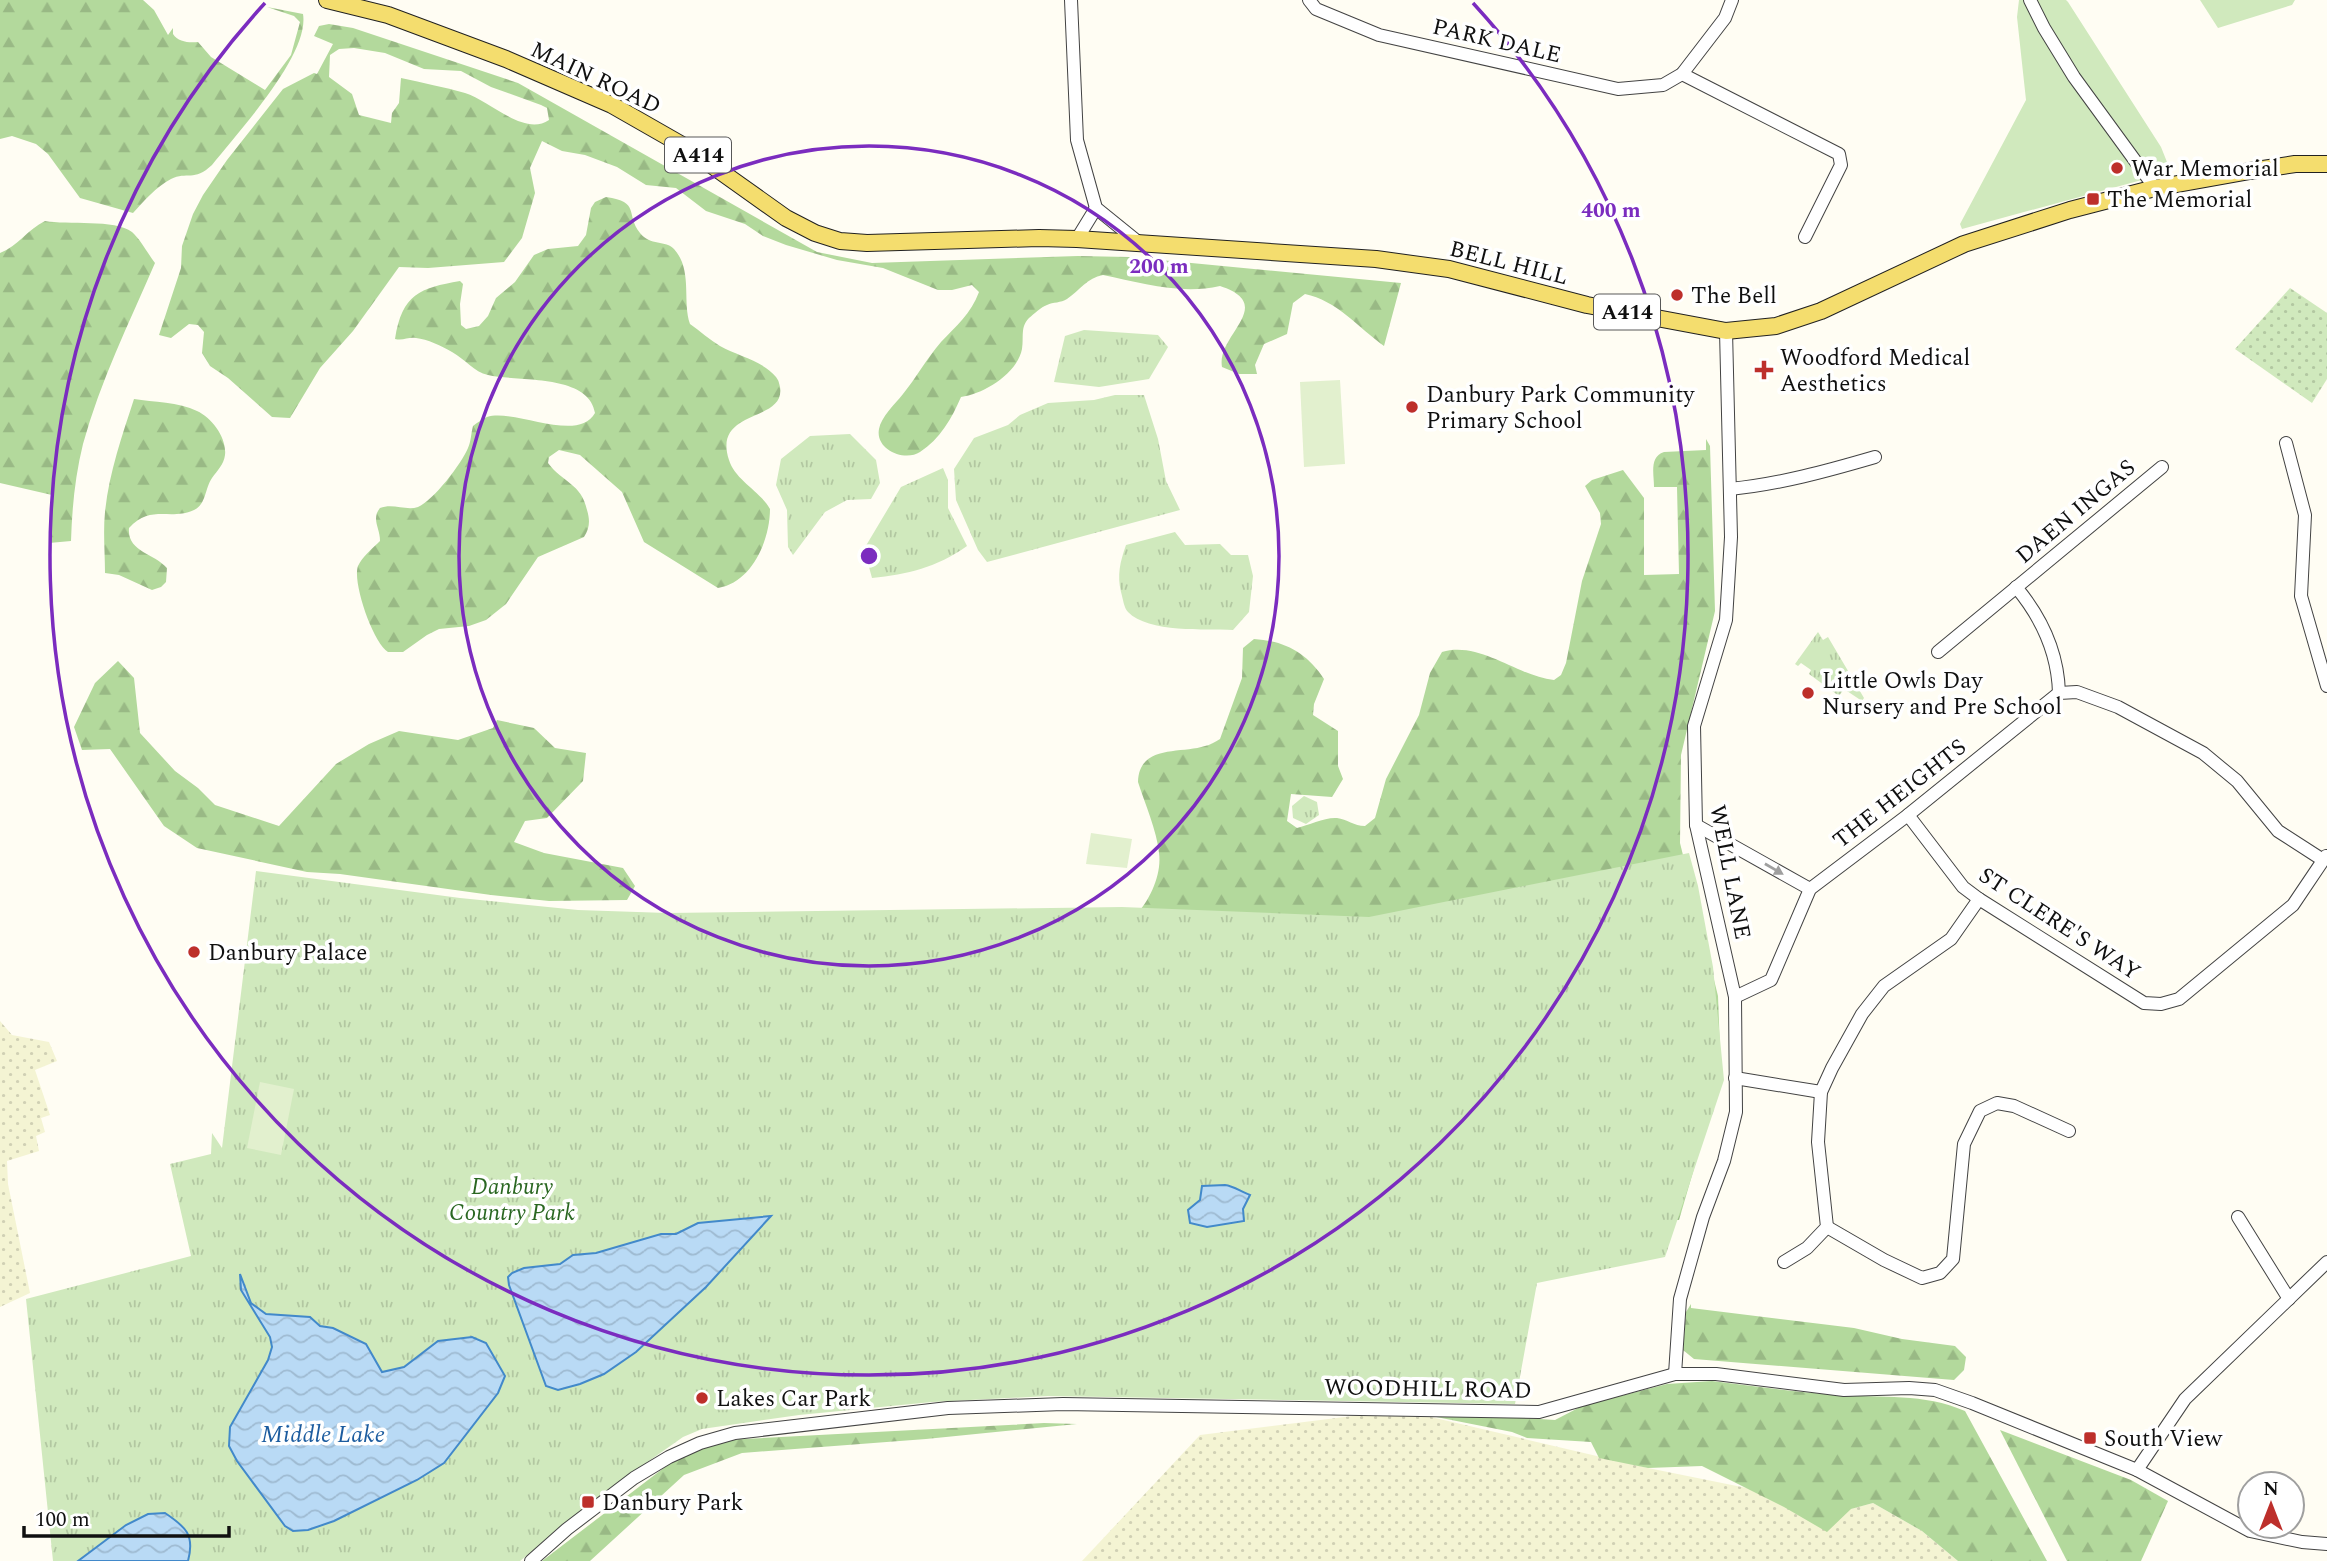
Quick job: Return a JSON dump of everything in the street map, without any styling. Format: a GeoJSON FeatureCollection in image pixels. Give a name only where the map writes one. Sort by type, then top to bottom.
{"type":"FeatureCollection","features":[{"type":"Feature","properties":{"kind":"main road","name":"MAIN ROAD"},"geometry":{"type":"LineString","coordinates":[[327,0],[388,15],[506,59],[612,104],[689,149],[786,218],[827,237],[867,243],[1077,239]]}},
{"type":"Feature","properties":{"kind":"main road","name":"A414"},"geometry":{"type":"LineString","coordinates":[[2155,188],[2295,164],[2327,164]]}},
{"type":"Feature","properties":{"kind":"main road","name":"BELL HILL"},"geometry":{"type":"LineString","coordinates":[[1077,239],[1376,259],[1449,269],[1587,305],[1726,331],[1776,326],[1821,310],[1964,244],[2070,210],[2155,188]]}},
{"type":"Feature","properties":{"kind":"street"},"geometry":{"type":"LineString","coordinates":[[1071,0],[1077,140],[1096,208],[1138,242]]}},
{"type":"Feature","properties":{"kind":"street","name":"PARK DALE"},"geometry":{"type":"LineString","coordinates":[[1308,0],[1316,9],[1379,35],[1618,89],[1663,85],[1682,75]]}},
{"type":"Feature","properties":{"kind":"street"},"geometry":{"type":"LineString","coordinates":[[1732,0],[1725,18],[1682,75],[1839,154],[1841,165],[1805,237]]}},
{"type":"Feature","properties":{"kind":"street"},"geometry":{"type":"LineString","coordinates":[[2030,0],[2044,29],[2074,77],[2155,188]]}},
{"type":"Feature","properties":{"kind":"street"},"geometry":{"type":"LineString","coordinates":[[1077,239],[1096,208]]}},
{"type":"Feature","properties":{"kind":"street","name":"WELL LANE"},"geometry":{"type":"LineString","coordinates":[[1675,1374],[1681,1299],[1703,1217],[1724,1161],[1736,1112],[1735,998],[1696,825],[1694,726],[1726,620],[1731,537],[1726,331]]}},
{"type":"Feature","properties":{"kind":"street"},"geometry":{"type":"LineString","coordinates":[[2286,443],[2305,515],[2301,596],[2327,686]]}},
{"type":"Feature","properties":{"kind":"street"},"geometry":{"type":"LineString","coordinates":[[1730,489],[1760,486],[1825,472],[1875,457]]}},
{"type":"Feature","properties":{"kind":"street","name":"DAEN INGAS"},"geometry":{"type":"LineString","coordinates":[[1938,652],[2162,467]]}},
{"type":"Feature","properties":{"kind":"street","name":"DAEN INGAS"},"geometry":{"type":"LineString","coordinates":[[2016,587],[2042,623],[2056,667],[2059,693]]}},
{"type":"Feature","properties":{"kind":"street"},"geometry":{"type":"LineString","coordinates":[[2059,693],[2077,692],[2118,707],[2203,753],[2236,781],[2278,831],[2325,857]]}},
{"type":"Feature","properties":{"kind":"street","name":"THE HEIGHTS"},"geometry":{"type":"LineString","coordinates":[[1735,998],[1771,980],[1810,889],[2059,693]]}},
{"type":"Feature","properties":{"kind":"street","name":"ST CLERE'S WAY"},"geometry":{"type":"LineString","coordinates":[[1908,814],[1963,887],[2144,1003],[2161,1004],[2179,999],[2293,905],[2325,857]]}},
{"type":"Feature","properties":{"kind":"street"},"geometry":{"type":"LineString","coordinates":[[1696,825],[1810,889]]}},
{"type":"Feature","properties":{"kind":"street"},"geometry":{"type":"LineString","coordinates":[[1784,1262],[1807,1248],[1827,1227],[1818,1142],[1821,1092],[1832,1068],[1862,1014],[1884,986],[1951,939],[1979,899]]}},
{"type":"Feature","properties":{"kind":"street"},"geometry":{"type":"LineString","coordinates":[[1735,1078],[1821,1092]]}},
{"type":"Feature","properties":{"kind":"street"},"geometry":{"type":"LineString","coordinates":[[1827,1227],[1884,1260],[1922,1278],[1940,1273],[1953,1259],[1964,1144],[1980,1111],[1997,1103],[2014,1106],[2068,1131]]}},
{"type":"Feature","properties":{"kind":"street"},"geometry":{"type":"LineString","coordinates":[[2238,1217],[2289,1299]]}},
{"type":"Feature","properties":{"kind":"street"},"geometry":{"type":"LineString","coordinates":[[2137,1470],[2185,1399],[2327,1262]]}},
{"type":"Feature","properties":{"kind":"street","name":"WOODHILL ROAD"},"geometry":{"type":"LineString","coordinates":[[531,1561],[567,1529],[634,1478],[699,1443],[735,1433],[948,1408],[1063,1404],[1539,1412],[1675,1374],[1716,1374],[1844,1390],[1935,1390],[2137,1470],[2250,1531],[2302,1542],[2327,1544]]}},
{"type":"Feature","properties":{"kind":"green space"},"geometry":{"type":"Polygon","coordinates":[[[0,0],[143,0],[154,10],[168,35],[173,28],[173,34],[178,39],[198,42],[211,57],[265,90],[291,55],[300,22],[294,16],[267,7],[303,14],[302,31],[284,71],[254,114],[212,165],[195,175],[177,177],[166,182],[150,194],[133,213],[80,198],[48,154],[36,144],[12,136],[0,139],[0,0]]]}},
{"type":"Feature","properties":{"kind":"green space"},"geometry":{"type":"Polygon","coordinates":[[[2019,0],[2068,2],[2161,147],[2171,172],[1962,229],[1960,224],[2026,100],[2017,17],[2019,0]]]}},
{"type":"Feature","properties":{"kind":"green space"},"geometry":{"type":"Polygon","coordinates":[[[2200,0],[2295,0],[2292,5],[2218,28],[2200,0]]]}},
{"type":"Feature","properties":{"kind":"green space"},"geometry":{"type":"Polygon","coordinates":[[[329,24],[353,28],[518,83],[817,252],[872,263],[1078,256],[1129,257],[1401,283],[1384,346],[1337,308],[1305,294],[1293,303],[1287,334],[1264,344],[1255,365],[1257,374],[1239,374],[1222,367],[1227,344],[1245,312],[1244,302],[1236,294],[1220,286],[1176,289],[1103,275],[1097,277],[1067,299],[1045,306],[1029,318],[1023,329],[1022,349],[1014,367],[989,387],[961,397],[945,428],[927,447],[914,455],[899,455],[882,443],[879,436],[880,424],[936,348],[972,307],[979,292],[972,285],[938,290],[883,268],[837,260],[786,245],[763,236],[745,224],[706,211],[676,188],[646,185],[617,167],[585,155],[562,151],[542,141],[530,168],[535,193],[522,238],[504,262],[428,268],[399,267],[353,331],[320,368],[290,418],[272,417],[228,378],[210,366],[202,353],[204,332],[198,325],[189,324],[171,338],[159,335],[181,268],[182,246],[193,214],[227,160],[283,89],[314,73],[317,74],[333,44],[314,36],[319,26],[329,24]],[[354,48],[339,49],[330,55],[329,77],[352,94],[359,115],[391,123],[392,113],[399,103],[401,78],[465,93],[518,121],[539,124],[549,120],[547,108],[491,87],[461,71],[424,69],[385,53],[354,48]]]}},
{"type":"Feature","properties":{"kind":"green space"},"geometry":{"type":"Polygon","coordinates":[[[606,197],[624,202],[644,237],[671,246],[680,257],[685,276],[690,324],[720,346],[771,371],[778,381],[779,398],[772,406],[739,424],[731,432],[727,443],[732,467],[770,509],[763,546],[757,558],[740,578],[718,588],[644,542],[622,492],[580,455],[559,450],[549,457],[548,463],[576,489],[584,501],[589,521],[584,537],[538,557],[506,604],[486,620],[469,626],[439,629],[403,652],[388,652],[370,625],[357,574],[362,559],[380,541],[376,520],[380,508],[413,508],[424,503],[446,481],[465,455],[473,426],[487,417],[513,417],[560,426],[587,422],[595,413],[590,400],[580,391],[566,385],[488,375],[434,343],[416,338],[395,339],[402,312],[415,296],[424,291],[460,281],[463,284],[461,325],[466,329],[479,326],[488,316],[496,298],[515,282],[534,255],[548,249],[578,246],[586,235],[591,208],[595,202],[606,197]]]}},
{"type":"Feature","properties":{"kind":"green space"},"geometry":{"type":"Polygon","coordinates":[[[45,221],[103,224],[124,228],[135,235],[155,263],[98,398],[83,444],[76,480],[71,541],[49,543],[52,495],[0,483],[0,253],[45,221]]]}},
{"type":"Feature","properties":{"kind":"green space"},"geometry":{"type":"Polygon","coordinates":[[[2290,288],[2327,313],[2327,379],[2312,403],[2235,349],[2290,288]]]}},
{"type":"Feature","properties":{"kind":"green space"},"geometry":{"type":"Polygon","coordinates":[[[1084,330],[1158,335],[1168,347],[1149,379],[1099,387],[1054,382],[1065,336],[1084,330]]]}},
{"type":"Feature","properties":{"kind":"green space"},"geometry":{"type":"Polygon","coordinates":[[[1340,380],[1345,464],[1304,467],[1300,382],[1340,380]]]}},
{"type":"Feature","properties":{"kind":"green space"},"geometry":{"type":"Polygon","coordinates":[[[1115,395],[1144,395],[1158,439],[1166,481],[1180,510],[987,562],[978,550],[956,500],[954,469],[974,438],[1008,425],[1020,415],[1048,403],[1094,400],[1115,395]]]}},
{"type":"Feature","properties":{"kind":"green space"},"geometry":{"type":"Polygon","coordinates":[[[134,399],[174,404],[197,411],[208,418],[217,429],[225,449],[223,461],[198,508],[185,513],[145,517],[129,528],[132,542],[167,568],[166,582],[152,590],[119,575],[105,573],[104,527],[107,497],[116,455],[134,399]]]}},
{"type":"Feature","properties":{"kind":"green space"},"geometry":{"type":"Polygon","coordinates":[[[850,434],[876,460],[880,483],[871,499],[847,500],[825,512],[793,555],[788,547],[787,510],[776,485],[781,459],[810,436],[850,434]]]}},
{"type":"Feature","properties":{"kind":"green space"},"geometry":{"type":"Polygon","coordinates":[[[1706,439],[1710,446],[1715,611],[1681,755],[1680,843],[1718,996],[1721,1076],[1679,1220],[1488,1224],[1136,915],[1154,886],[1159,869],[1156,836],[1138,782],[1140,770],[1153,756],[1207,746],[1220,739],[1242,678],[1243,648],[1254,639],[1276,642],[1303,655],[1324,679],[1314,704],[1313,715],[1338,731],[1338,766],[1343,779],[1332,797],[1291,794],[1287,821],[1297,828],[1332,818],[1365,826],[1375,818],[1386,779],[1419,715],[1430,673],[1442,652],[1471,651],[1540,677],[1554,680],[1561,675],[1566,663],[1582,581],[1601,524],[1600,513],[1585,486],[1592,480],[1623,470],[1644,498],[1644,575],[1679,574],[1677,487],[1654,487],[1654,462],[1659,454],[1664,452],[1706,450],[1706,439]]]}},
{"type":"Feature","properties":{"kind":"green space"},"geometry":{"type":"Polygon","coordinates":[[[943,468],[948,480],[948,508],[967,546],[944,560],[921,569],[872,578],[864,549],[901,487],[943,468]]]}},
{"type":"Feature","properties":{"kind":"green space"},"geometry":{"type":"Polygon","coordinates":[[[1175,532],[1185,545],[1220,544],[1231,555],[1248,555],[1253,576],[1249,612],[1233,630],[1163,627],[1137,619],[1127,610],[1119,580],[1126,545],[1175,532]]]}},
{"type":"Feature","properties":{"kind":"green space"},"geometry":{"type":"Polygon","coordinates":[[[1818,632],[1823,640],[1828,637],[1864,698],[1862,701],[1844,689],[1839,696],[1809,674],[1811,670],[1801,663],[1798,666],[1795,664],[1818,632]]]}},
{"type":"Feature","properties":{"kind":"green space"},"geometry":{"type":"Polygon","coordinates":[[[118,661],[134,678],[140,733],[175,771],[215,805],[279,826],[336,764],[369,744],[399,731],[458,740],[493,728],[497,720],[534,728],[555,748],[586,753],[583,781],[547,818],[525,821],[514,842],[544,853],[623,868],[635,886],[627,900],[549,901],[307,872],[197,848],[164,826],[110,749],[82,750],[74,727],[95,683],[118,661]]]}},
{"type":"Feature","properties":{"kind":"green space"},"geometry":{"type":"Polygon","coordinates":[[[1304,796],[1317,802],[1319,815],[1306,824],[1293,818],[1292,806],[1304,796]]]}},
{"type":"Feature","properties":{"kind":"green space"},"geometry":{"type":"Polygon","coordinates":[[[1091,833],[1132,839],[1127,868],[1086,864],[1091,833]]]}},
{"type":"Feature","properties":{"kind":"green space","name":"Danbury Country Park"},"geometry":{"type":"Polygon","coordinates":[[[1689,853],[1713,967],[1724,1080],[1665,1257],[1537,1283],[1515,1404],[1048,1396],[932,1402],[799,1415],[702,1429],[683,1437],[602,1494],[520,1561],[53,1561],[26,1299],[191,1256],[170,1164],[211,1154],[212,1133],[222,1148],[256,871],[460,898],[578,910],[667,913],[1122,907],[1369,917],[1689,853]]]}},
{"type":"Feature","properties":{"kind":"green space"},"geometry":{"type":"Polygon","coordinates":[[[0,1021],[12,1035],[49,1042],[57,1061],[35,1070],[50,1115],[41,1118],[45,1132],[36,1136],[39,1151],[7,1161],[8,1184],[30,1293],[0,1307],[0,1021]]]}},
{"type":"Feature","properties":{"kind":"green space"},"geometry":{"type":"Polygon","coordinates":[[[260,1082],[294,1089],[281,1155],[247,1148],[260,1082]]]}},
{"type":"Feature","properties":{"kind":"green space"},"geometry":{"type":"Polygon","coordinates":[[[1691,1304],[1691,1308],[1854,1328],[1902,1339],[1955,1346],[1966,1357],[1964,1370],[1954,1380],[1694,1359],[1683,1350],[1686,1312],[1691,1304]]]}},
{"type":"Feature","properties":{"kind":"green space"},"geometry":{"type":"Polygon","coordinates":[[[1712,1381],[1821,1394],[1902,1397],[1934,1401],[1965,1411],[2047,1561],[1958,1561],[1922,1531],[1873,1503],[1851,1509],[1827,1532],[1702,1466],[1648,1468],[1599,1458],[1591,1442],[1527,1438],[1512,1432],[1401,1410],[1555,1420],[1582,1406],[1667,1384],[1712,1381]]]}},
{"type":"Feature","properties":{"kind":"green space"},"geometry":{"type":"Polygon","coordinates":[[[1401,1410],[1648,1468],[1851,1509],[1873,1503],[1922,1531],[1958,1561],[1082,1561],[1200,1435],[1401,1410]]]}},
{"type":"Feature","properties":{"kind":"green space"},"geometry":{"type":"Polygon","coordinates":[[[1044,1423],[1077,1424],[742,1453],[684,1475],[590,1561],[542,1561],[665,1467],[707,1441],[1044,1423]]]}},
{"type":"Feature","properties":{"kind":"green space"},"geometry":{"type":"Polygon","coordinates":[[[2000,1430],[2131,1480],[2168,1501],[2141,1561],[2067,1561],[2000,1430]]]}},
{"type":"Feature","properties":{"kind":"water"},"geometry":{"type":"Polygon","coordinates":[[[1225,1185],[1250,1195],[1243,1209],[1244,1221],[1207,1227],[1190,1223],[1188,1210],[1200,1200],[1202,1186],[1225,1185]]]}},
{"type":"Feature","properties":{"kind":"water"},"geometry":{"type":"Polygon","coordinates":[[[771,1216],[706,1287],[636,1352],[604,1374],[580,1384],[558,1390],[546,1386],[509,1285],[508,1277],[512,1273],[524,1268],[560,1264],[573,1255],[596,1253],[661,1234],[676,1234],[698,1223],[771,1216]]]}},
{"type":"Feature","properties":{"kind":"water","name":"Middle Lake"},"geometry":{"type":"Polygon","coordinates":[[[240,1274],[251,1303],[266,1314],[310,1317],[320,1326],[333,1328],[366,1344],[382,1372],[404,1367],[438,1341],[472,1337],[486,1343],[505,1376],[498,1393],[444,1463],[417,1480],[334,1521],[308,1530],[293,1531],[285,1526],[229,1446],[230,1427],[268,1360],[272,1347],[270,1337],[241,1290],[240,1274]]]}},
{"type":"Feature","properties":{"kind":"water"},"geometry":{"type":"Polygon","coordinates":[[[165,1513],[187,1532],[190,1544],[188,1561],[78,1561],[126,1525],[148,1514],[165,1513]]]}},
{"type":"Feature","properties":{"kind":"place","name":"War Memorial"},"geometry":{"type":"Point","coordinates":[2117,168]}},
{"type":"Feature","properties":{"kind":"place","name":"The Memorial"},"geometry":{"type":"Point","coordinates":[2093,199]}},
{"type":"Feature","properties":{"kind":"place","name":"The Bell"},"geometry":{"type":"Point","coordinates":[1677,295]}},
{"type":"Feature","properties":{"kind":"place","name":"Woodford Medical Aesthetics"},"geometry":{"type":"Point","coordinates":[1764,370]}},
{"type":"Feature","properties":{"kind":"place","name":"Danbury Park Community Primary School"},"geometry":{"type":"Point","coordinates":[1412,407]}},
{"type":"Feature","properties":{"kind":"place","name":"Little Owls Day Nursery and Pre School"},"geometry":{"type":"Point","coordinates":[1808,693]}},
{"type":"Feature","properties":{"kind":"place","name":"Danbury Palace"},"geometry":{"type":"Point","coordinates":[194,952]}},
{"type":"Feature","properties":{"kind":"place","name":"Lakes Car Park"},"geometry":{"type":"Point","coordinates":[702,1398]}},
{"type":"Feature","properties":{"kind":"place","name":"South View"},"geometry":{"type":"Point","coordinates":[2090,1438]}},
{"type":"Feature","properties":{"kind":"place","name":"Danbury Park"},"geometry":{"type":"Point","coordinates":[588,1502]}}]}
